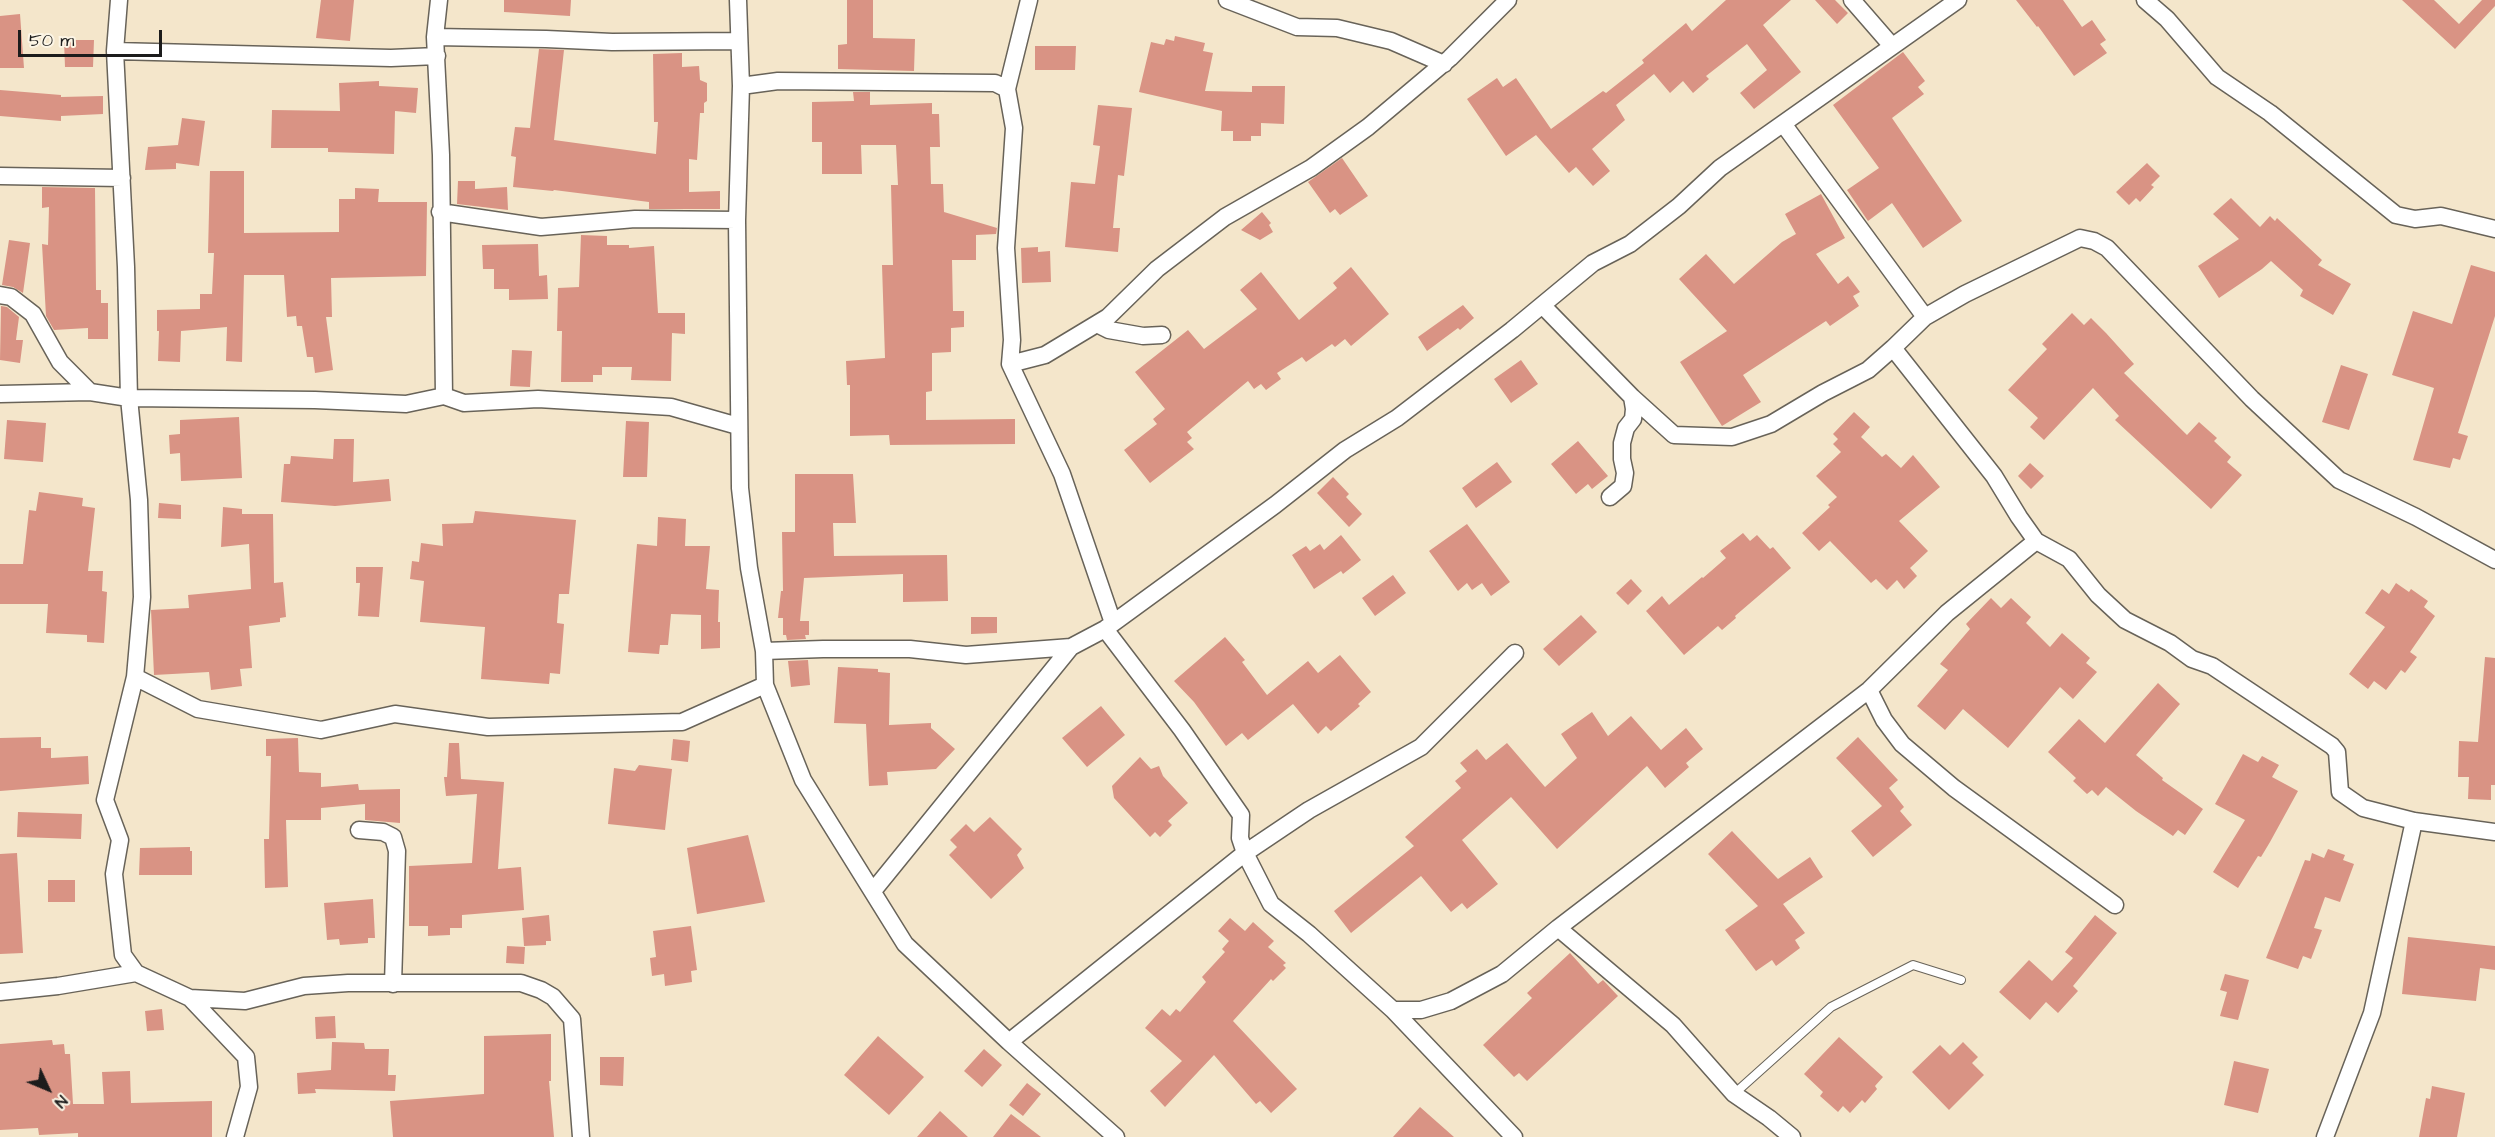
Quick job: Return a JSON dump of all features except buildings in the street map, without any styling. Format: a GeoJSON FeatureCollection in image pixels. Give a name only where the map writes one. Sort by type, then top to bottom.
{"type":"FeatureCollection","features":[{"type":"Feature","properties":{"kind":"street"},"geometry":{"type":"LineString","coordinates":[[119,0],[115,51],[122,178],[129,398],[139,500],[142,597],[135,677],[105,800],[120,840],[114,874],[123,955],[136,973],[190,998],[246,1057],[249,1087],[235,1137]]}},
{"type":"Feature","properties":{"kind":"street"},"geometry":{"type":"LineString","coordinates":[[439,0],[435,37],[441,154],[444,396]]}},
{"type":"Feature","properties":{"kind":"street"},"geometry":{"type":"LineString","coordinates":[[738,0],[741,86],[737,220],[740,488],[748,556],[764,651],[765,685],[803,780],[905,944],[1009,1042],[1116,1137]]}},
{"type":"Feature","properties":{"kind":"street"},"geometry":{"type":"LineString","coordinates":[[1029,0],[1007,89],[1014,128],[1006,248],[1012,340],[1010,364],[1062,474],[1109,626],[1241,815],[1240,838],[1245,853],[1271,904],[1309,934],[1393,1010],[1515,1137]]}},
{"type":"Feature","properties":{"kind":"street"},"geometry":{"type":"LineString","coordinates":[[1227,0],[1297,27],[1337,28],[1391,41],[1444,64]]}},
{"type":"Feature","properties":{"kind":"street"},"geometry":{"type":"LineString","coordinates":[[1010,364],[1045,355],[1108,317],[1158,269],[1225,217],[1330,154],[1368,128],[1444,64],[1508,0]]}},
{"type":"Feature","properties":{"kind":"street"},"geometry":{"type":"LineString","coordinates":[[1852,0],[1892,46]]}},
{"type":"Feature","properties":{"kind":"street"},"geometry":{"type":"LineString","coordinates":[[873,891],[1071,647],[1109,626],[1275,505],[1345,450],[1396,418],[1543,306],[1593,263],[1630,244],[1679,206],[1720,168],[1958,0]]}},
{"type":"Feature","properties":{"kind":"street"},"geometry":{"type":"LineString","coordinates":[[2145,0],[2167,20],[2217,76],[2270,113],[2396,215],[2415,219],[2441,216],[2495,229]]}},
{"type":"Feature","properties":{"kind":"street"},"geometry":{"type":"LineString","coordinates":[[435,37],[612,42],[738,41]]}},
{"type":"Feature","properties":{"kind":"street"},"geometry":{"type":"LineString","coordinates":[[115,51],[391,58],[437,56]]}},
{"type":"Feature","properties":{"kind":"street"},"geometry":{"type":"LineString","coordinates":[[741,86],[778,81],[995,83],[1007,89]]}},
{"type":"Feature","properties":{"kind":"street"},"geometry":{"type":"LineString","coordinates":[[1784,125],[1925,317]]}},
{"type":"Feature","properties":{"kind":"street"},"geometry":{"type":"LineString","coordinates":[[0,176],[122,178]]}},
{"type":"Feature","properties":{"kind":"street"},"geometry":{"type":"LineString","coordinates":[[440,212],[541,227],[635,219],[737,220]]}},
{"type":"Feature","properties":{"kind":"street"},"geometry":{"type":"LineString","coordinates":[[1543,306],[1632,397],[1674,435],[1732,437],[1772,424],[1823,393],[1868,370],[1925,317],[2064,244],[2080,238],[2094,241],[2107,248],[2252,399],[2339,480],[2416,517],[2495,560]]}},
{"type":"Feature","properties":{"kind":"street"},"geometry":{"type":"LineString","coordinates":[[0,295],[11,297],[33,314],[60,362],[90,392]]}},
{"type":"Feature","properties":{"kind":"street"},"geometry":{"type":"LineString","coordinates":[[1097,324],[1109,330],[1143,336],[1162,335]]}},
{"type":"Feature","properties":{"kind":"street"},"geometry":{"type":"LineString","coordinates":[[1893,348],[1994,476],[2036,541],[2069,559],[2098,595],[2125,620],[2170,643],[2192,660],[2212,666],[2332,746],[2337,752],[2340,792],[2363,808],[2414,821],[2495,832]]}},
{"type":"Feature","properties":{"kind":"street"},"geometry":{"type":"LineString","coordinates":[[0,394],[90,392],[129,398],[315,400],[406,404],[444,396],[464,403],[538,399],[671,407],[738,426]]}},
{"type":"Feature","properties":{"kind":"street"},"geometry":{"type":"LineString","coordinates":[[1610,497],[1623,486],[1625,473],[1622,443],[1626,428],[1633,419],[1632,397]]}},
{"type":"Feature","properties":{"kind":"street"},"geometry":{"type":"LineString","coordinates":[[1393,1010],[1421,1010],[1450,1001],[1502,974],[1558,928],[1869,690],[1947,614],[2036,541]]}},
{"type":"Feature","properties":{"kind":"street"},"geometry":{"type":"LineString","coordinates":[[764,651],[910,649],[966,654],[1071,647]]}},
{"type":"Feature","properties":{"kind":"street"},"geometry":{"type":"LineString","coordinates":[[1009,1042],[1245,853],[1309,810],[1421,747],[1515,653]]}},
{"type":"Feature","properties":{"kind":"street"},"geometry":{"type":"LineString","coordinates":[[135,677],[198,709],[321,730],[395,714],[488,727],[682,722],[765,685]]}},
{"type":"Feature","properties":{"kind":"street"},"geometry":{"type":"LineString","coordinates":[[1869,690],[1884,720],[1902,744],[1954,788],[2115,905]]}},
{"type":"Feature","properties":{"kind":"street"},"geometry":{"type":"LineString","coordinates":[[2325,1137],[2372,1013],[2414,821]]}},
{"type":"Feature","properties":{"kind":"street"},"geometry":{"type":"LineString","coordinates":[[359,830],[383,832],[393,837],[397,851],[393,984]]}},
{"type":"Feature","properties":{"kind":"street"},"geometry":{"type":"LineString","coordinates":[[1558,928],[1673,1025],[1734,1094],[1792,1137]]}},
{"type":"Feature","properties":{"kind":"street"},"geometry":{"type":"LineString","coordinates":[[0,992],[58,986],[136,973]]}},
{"type":"Feature","properties":{"kind":"street"},"geometry":{"type":"LineString","coordinates":[[190,998],[245,1001],[304,986],[348,983],[521,983],[541,990],[553,997],[572,1019],[581,1137]]}},
{"type":"Feature","properties":{"kind":"lane"},"geometry":{"type":"LineString","coordinates":[[1734,1094],[1831,1007],[1913,965],[1961,980]]}}]}
